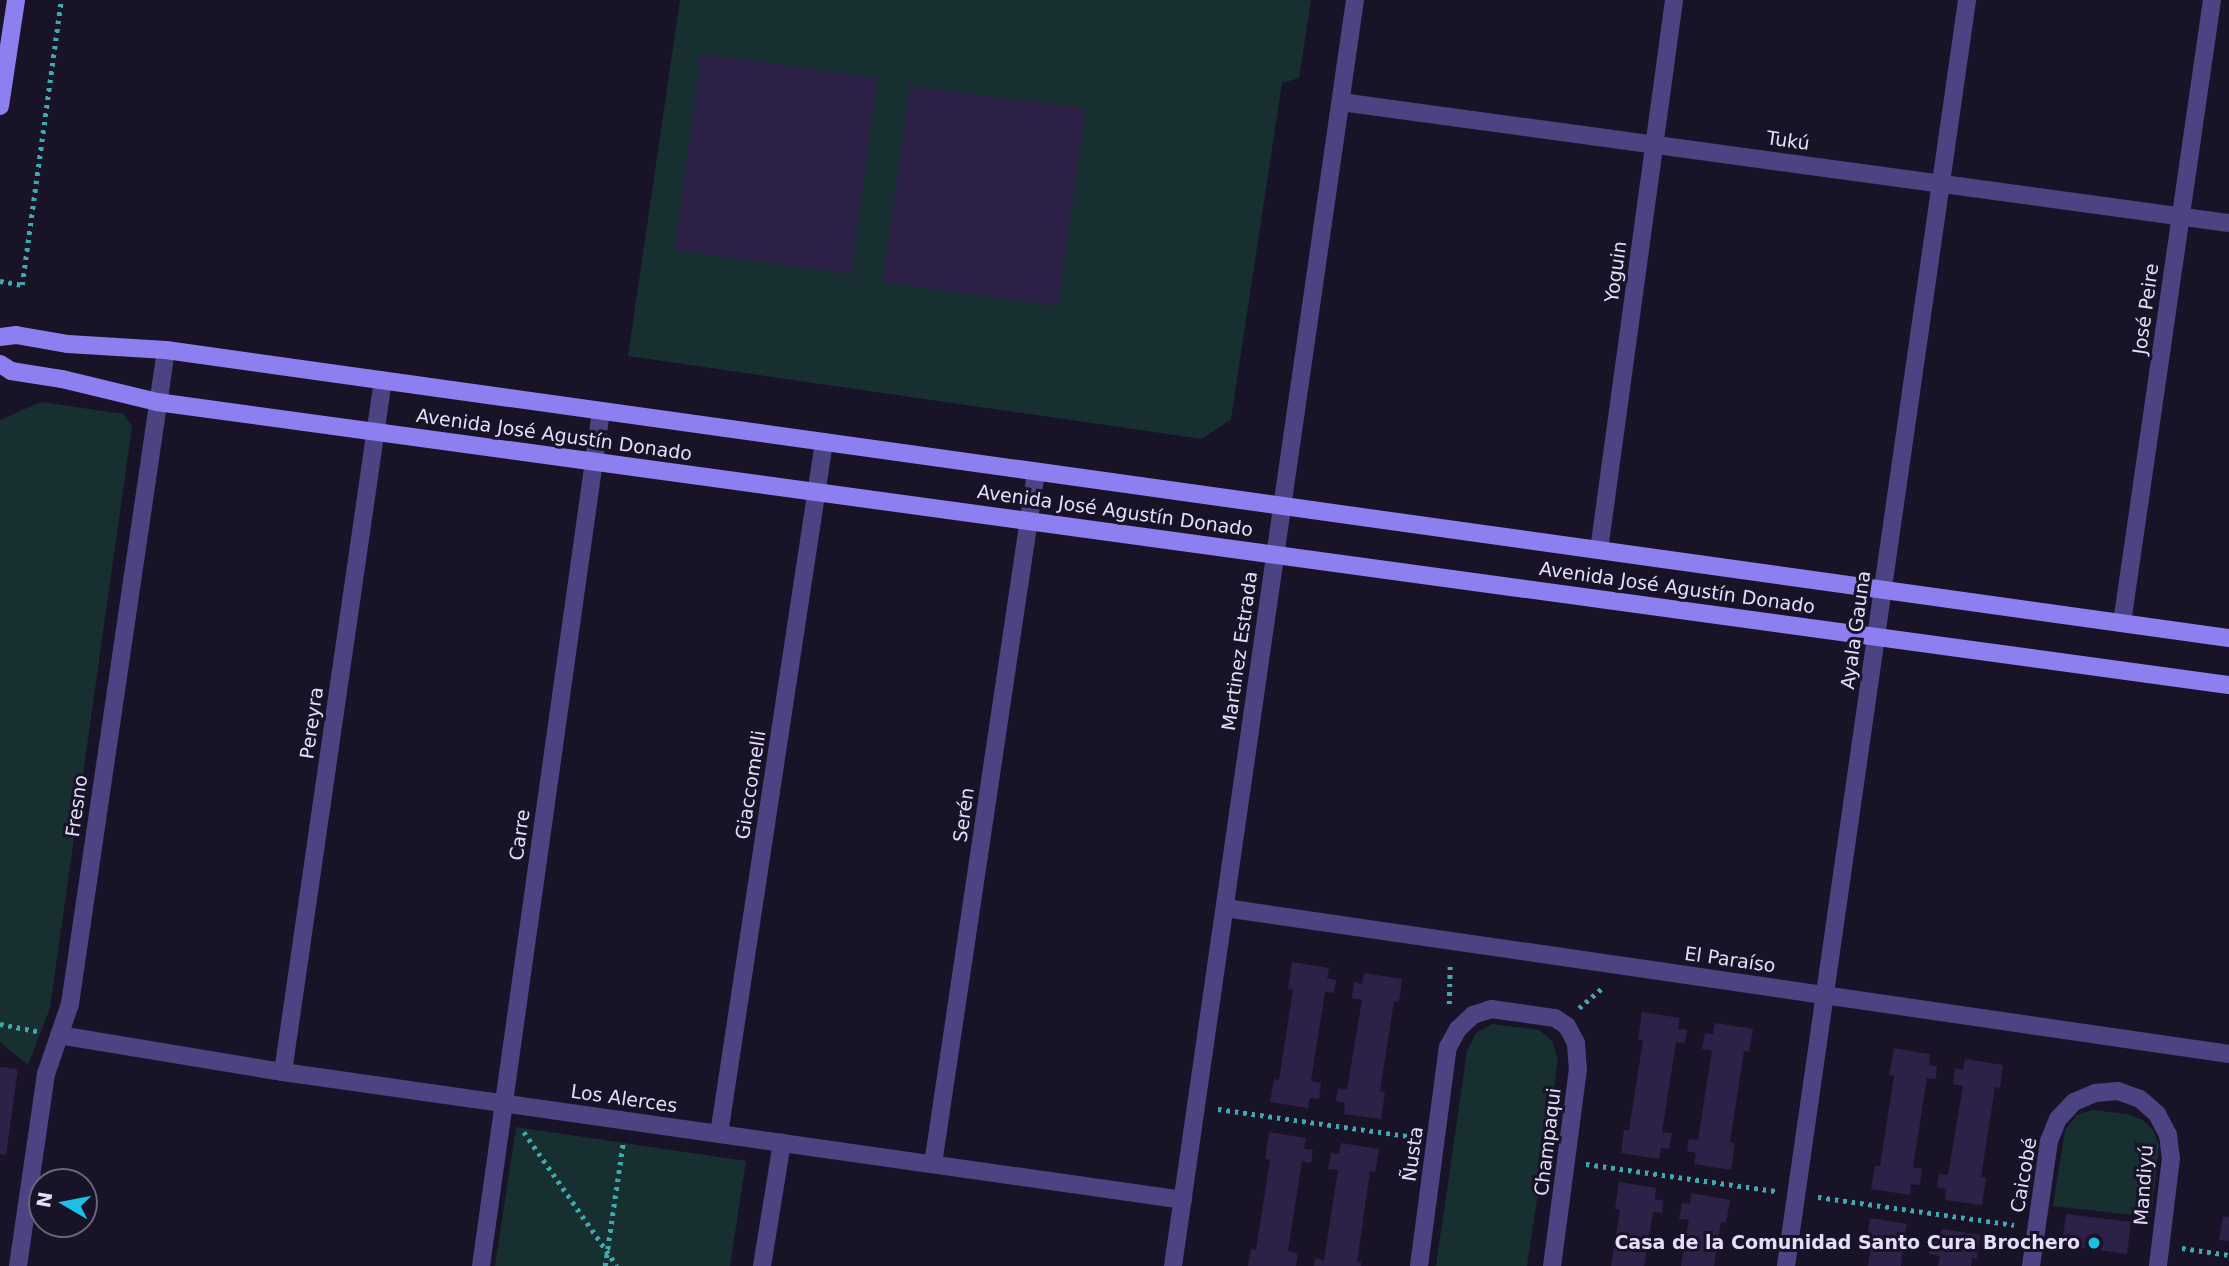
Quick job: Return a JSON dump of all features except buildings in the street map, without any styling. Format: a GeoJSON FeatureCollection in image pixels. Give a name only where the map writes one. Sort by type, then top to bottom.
{"type":"FeatureCollection","features":[{"type":"Feature","properties":{"kind":"street"},"geometry":{"type":"LineString","coordinates":[[0,106],[16,0]]}},
{"type":"Feature","properties":{"kind":"street","name":"Martinez Estrada"},"geometry":{"type":"LineString","coordinates":[[1173,1266],[1355,0]]}},
{"type":"Feature","properties":{"kind":"street","name":"Yoguin"},"geometry":{"type":"LineString","coordinates":[[1599,550],[1674,0]]}},
{"type":"Feature","properties":{"kind":"street","name":"Ayala Gauna"},"geometry":{"type":"LineString","coordinates":[[1786,1266],[1967,0]]}},
{"type":"Feature","properties":{"kind":"street","name":"José Peire"},"geometry":{"type":"LineString","coordinates":[[2122,623],[2212,0]]}},
{"type":"Feature","properties":{"kind":"street","name":"Tukú"},"geometry":{"type":"LineString","coordinates":[[1341,103],[2229,223]]}},
{"type":"Feature","properties":{"kind":"street","name":"Avenida José Agustín Donado"},"geometry":{"type":"LineString","coordinates":[[0,337],[16,335],[68,344],[166,350],[2229,638]]}},
{"type":"Feature","properties":{"kind":"street","name":"Fresno"},"geometry":{"type":"LineString","coordinates":[[18,1266],[46,1074],[70,1004],[166,350]]}},
{"type":"Feature","properties":{"kind":"street","name":"Avenida José Agustín Donado"},"geometry":{"type":"LineString","coordinates":[[0,364],[11,371],[62,379],[157,402],[2229,685]]}},
{"type":"Feature","properties":{"kind":"street","name":"Pereyra"},"geometry":{"type":"LineString","coordinates":[[283,1072],[383,380]]}},
{"type":"Feature","properties":{"kind":"street","name":"Carre"},"geometry":{"type":"LineString","coordinates":[[481,1266],[601,411]]}},
{"type":"Feature","properties":{"kind":"street","name":"Giaccomelli"},"geometry":{"type":"LineString","coordinates":[[719,1134],[824,442]]}},
{"type":"Feature","properties":{"kind":"street","name":"Serén"},"geometry":{"type":"LineString","coordinates":[[933,1164],[1036,471]]}},
{"type":"Feature","properties":{"kind":"street","name":"El Paraíso"},"geometry":{"type":"LineString","coordinates":[[1225,908],[2229,1054]]}},
{"type":"Feature","properties":{"kind":"street","name":"Ñusta"},"geometry":{"type":"LineString","coordinates":[[1419,1266],[1448,1047],[1458,1029],[1473,1015],[1491,1009],[1555,1018],[1567,1026]]}},
{"type":"Feature","properties":{"kind":"street","name":"Champaqui"},"geometry":{"type":"LineString","coordinates":[[1552,1266],[1578,1069],[1576,1043],[1567,1026]]}},
{"type":"Feature","properties":{"kind":"street","name":"Los Alerces"},"geometry":{"type":"LineString","coordinates":[[59,1035],[283,1072],[1183,1200]]}},
{"type":"Feature","properties":{"kind":"street","name":"Mandiyú"},"geometry":{"type":"LineString","coordinates":[[2118,1091],[2140,1099],[2157,1114],[2168,1135],[2171,1158],[2158,1266]]}},
{"type":"Feature","properties":{"kind":"street","name":"Caicobé"},"geometry":{"type":"LineString","coordinates":[[2031,1266],[2049,1141],[2057,1119],[2074,1102],[2095,1093],[2118,1091]]}},
{"type":"Feature","properties":{"kind":"street"},"geometry":{"type":"LineString","coordinates":[[762,1266],[782,1143]]}},
{"type":"Feature","properties":{"kind":"path"},"geometry":{"type":"LineString","coordinates":[[0,281],[22,285],[61,0]]}},
{"type":"Feature","properties":{"kind":"path"},"geometry":{"type":"LineString","coordinates":[[1449,1008],[1451,942]]}},
{"type":"Feature","properties":{"kind":"path"},"geometry":{"type":"LineString","coordinates":[[1567,1026],[1580,1007],[1629,967]]}},
{"type":"Feature","properties":{"kind":"path"},"geometry":{"type":"LineString","coordinates":[[0,1024],[59,1035]]}},
{"type":"Feature","properties":{"kind":"path"},"geometry":{"type":"LineString","coordinates":[[504,1103],[617,1266]]}},
{"type":"Feature","properties":{"kind":"path"},"geometry":{"type":"LineString","coordinates":[[1196,1106],[1436,1140]]}},
{"type":"Feature","properties":{"kind":"path"},"geometry":{"type":"LineString","coordinates":[[605,1266],[626,1121]]}},
{"type":"Feature","properties":{"kind":"path"},"geometry":{"type":"LineString","coordinates":[[2161,1245],[2229,1255]]}},
{"type":"Feature","properties":{"kind":"green space"},"geometry":{"type":"Polygon","coordinates":[[[680,0],[1311,0],[1299,78],[1282,83],[1231,419],[1202,439],[628,356],[680,0]]]}},
{"type":"Feature","properties":{"kind":"green space"},"geometry":{"type":"Polygon","coordinates":[[[41,402],[124,414],[132,427],[50,1008],[28,1065],[0,1042],[0,420],[41,402]]]}},
{"type":"Feature","properties":{"kind":"green space"},"geometry":{"type":"Polygon","coordinates":[[[1492,1024],[1539,1030],[1552,1041],[1558,1059],[1527,1266],[1436,1266],[1467,1051],[1476,1033],[1492,1024]]]}},
{"type":"Feature","properties":{"kind":"green space"},"geometry":{"type":"Polygon","coordinates":[[[2092,1110],[2128,1114],[2144,1121],[2154,1131],[2159,1146],[2151,1217],[2053,1206],[2065,1130],[2077,1115],[2092,1110]]]}},
{"type":"Feature","properties":{"kind":"green space"},"geometry":{"type":"Polygon","coordinates":[[[516,1127],[746,1161],[730,1266],[495,1266],[516,1127]]]}},
{"type":"Feature","properties":{"kind":"place","name":"Casa de la Comunidad Santo Cura Brochero"},"geometry":{"type":"Point","coordinates":[2094,1243]}}]}
